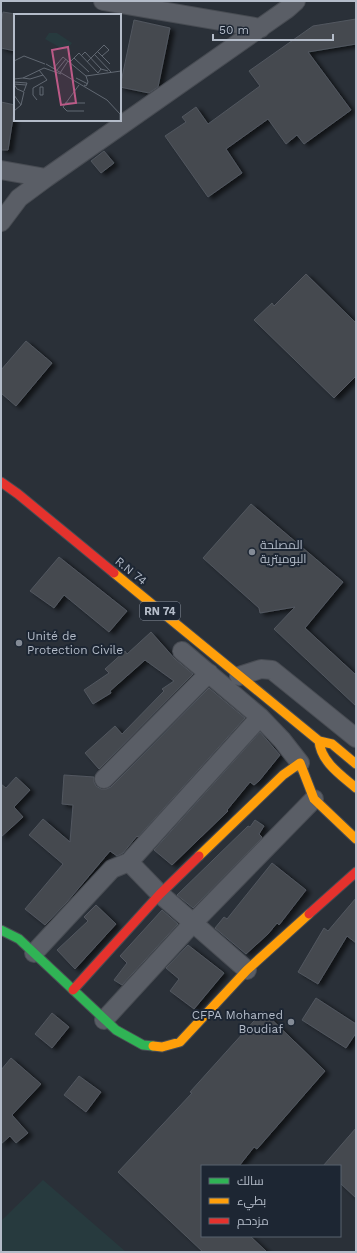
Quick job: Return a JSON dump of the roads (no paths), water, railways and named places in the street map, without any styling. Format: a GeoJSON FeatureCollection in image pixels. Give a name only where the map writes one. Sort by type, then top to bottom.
{"type":"FeatureCollection","features":[{"type":"Feature","properties":{"kind":"street"},"geometry":{"type":"LineString","coordinates":[[103,1],[261,28]]}},
{"type":"Feature","properties":{"kind":"street"},"geometry":{"type":"LineString","coordinates":[[1,222],[19,198],[261,28],[296,1]]}},
{"type":"Feature","properties":{"kind":"street"},"geometry":{"type":"LineString","coordinates":[[1,170],[46,178]]}},
{"type":"Feature","properties":{"kind":"street","name":"R.N 74"},"geometry":{"type":"LineString","coordinates":[[1,482],[18,494],[314,738],[332,744],[356,764]]}},
{"type":"Feature","properties":{"kind":"street"},"geometry":{"type":"LineString","coordinates":[[182,651],[260,716],[300,763],[314,799],[356,839]]}},
{"type":"Feature","properties":{"kind":"street"},"geometry":{"type":"LineString","coordinates":[[239,676],[261,669],[272,670],[356,738]]}},
{"type":"Feature","properties":{"kind":"street"},"geometry":{"type":"LineString","coordinates":[[104,778],[209,673]]}},
{"type":"Feature","properties":{"kind":"street"},"geometry":{"type":"LineString","coordinates":[[34,953],[112,869],[129,862],[260,716]]}},
{"type":"Feature","properties":{"kind":"street"},"geometry":{"type":"LineString","coordinates":[[328,716],[314,738],[322,756],[356,788]]}},
{"type":"Feature","properties":{"kind":"street"},"geometry":{"type":"LineString","coordinates":[[73,990],[160,894],[283,775],[300,763]]}},
{"type":"Feature","properties":{"kind":"street"},"geometry":{"type":"LineString","coordinates":[[104,1020],[193,923],[314,799]]}},
{"type":"Feature","properties":{"kind":"street"},"geometry":{"type":"LineString","coordinates":[[129,862],[160,894],[247,970]]}},
{"type":"Feature","properties":{"kind":"street"},"geometry":{"type":"LineString","coordinates":[[1,930],[19,939],[116,1030],[143,1045],[162,1047],[180,1042],[247,970],[356,872]]}},
{"type":"Feature","properties":{"kind":"place","name":"المصلحة البوميترية"},"geometry":{"type":"Point","coordinates":[252,552]}},
{"type":"Feature","properties":{"kind":"place","name":"Unité de Protection Civile"},"geometry":{"type":"Point","coordinates":[19,643]}},
{"type":"Feature","properties":{"kind":"place","name":"CFPA Mohamed Boudiaf"},"geometry":{"type":"Point","coordinates":[291,1022]}}]}
